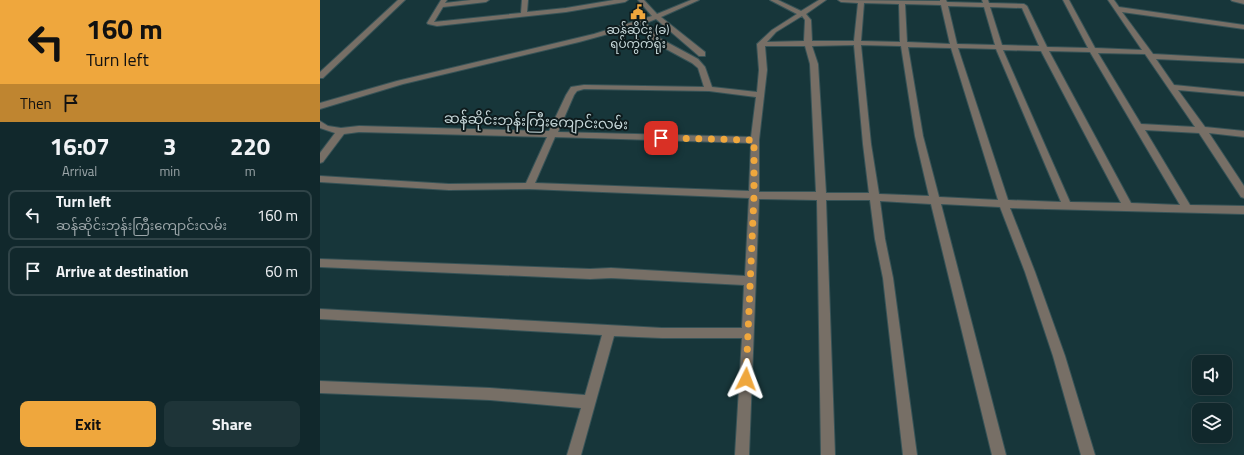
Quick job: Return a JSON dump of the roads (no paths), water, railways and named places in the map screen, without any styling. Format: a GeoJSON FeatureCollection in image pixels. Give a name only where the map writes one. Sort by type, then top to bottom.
{"type":"FeatureCollection","features":[{"type":"Feature","properties":{"kind":"street"},"geometry":{"type":"LineString","coordinates":[[320,76],[402,0]]}},
{"type":"Feature","properties":{"kind":"street"},"geometry":{"type":"LineString","coordinates":[[482,10],[486,0]]}},
{"type":"Feature","properties":{"kind":"street"},"geometry":{"type":"LineString","coordinates":[[524,14],[525,0]]}},
{"type":"Feature","properties":{"kind":"street"},"geometry":{"type":"LineString","coordinates":[[566,10],[567,0]]}},
{"type":"Feature","properties":{"kind":"street"},"geometry":{"type":"LineString","coordinates":[[482,10],[433,25],[430,23],[442,3],[482,10],[524,14],[566,10],[625,0]]}},
{"type":"Feature","properties":{"kind":"street"},"geometry":{"type":"LineString","coordinates":[[641,0],[657,17],[702,54]]}},
{"type":"Feature","properties":{"kind":"street"},"geometry":{"type":"LineString","coordinates":[[320,106],[399,82],[598,36],[657,17],[696,0]]}},
{"type":"Feature","properties":{"kind":"street"},"geometry":{"type":"LineString","coordinates":[[773,0],[803,14],[808,20],[808,45],[814,64],[822,196],[828,455]]}},
{"type":"Feature","properties":{"kind":"street"},"geometry":{"type":"LineString","coordinates":[[742,455],[754,195],[754,140],[763,70],[761,44],[774,31],[824,0]]}},
{"type":"Feature","properties":{"kind":"street"},"geometry":{"type":"LineString","coordinates":[[841,0],[986,2],[1021,6],[1025,8],[1044,49],[1128,207]]}},
{"type":"Feature","properties":{"kind":"street"},"geometry":{"type":"LineString","coordinates":[[1066,0],[1094,51],[1187,208]]}},
{"type":"Feature","properties":{"kind":"street"},"geometry":{"type":"LineString","coordinates":[[1111,0],[1171,87],[1239,180],[1244,194]]}},
{"type":"Feature","properties":{"kind":"street"},"geometry":{"type":"LineString","coordinates":[[1234,0],[1244,2]]}},
{"type":"Feature","properties":{"kind":"street"},"geometry":{"type":"LineString","coordinates":[[861,1],[857,43],[867,144],[880,239],[888,278],[910,455]]}},
{"type":"Feature","properties":{"kind":"street"},"geometry":{"type":"LineString","coordinates":[[902,1],[904,45],[919,136],[999,455]]}},
{"type":"Feature","properties":{"kind":"street"},"geometry":{"type":"LineString","coordinates":[[943,2],[954,46],[1004,204],[1026,259],[1052,335],[1088,455]]}},
{"type":"Feature","properties":{"kind":"street"},"geometry":{"type":"LineString","coordinates":[[986,2],[998,48],[1067,205]]}},
{"type":"Feature","properties":{"kind":"street"},"geometry":{"type":"LineString","coordinates":[[1118,9],[1244,27]]}},
{"type":"Feature","properties":{"kind":"street"},"geometry":{"type":"LineString","coordinates":[[642,22],[658,41],[701,67],[708,89]]}},
{"type":"Feature","properties":{"kind":"street"},"geometry":{"type":"LineString","coordinates":[[761,44],[808,45],[857,43],[1044,49],[1148,54],[1244,61]]}},
{"type":"Feature","properties":{"kind":"street"},"geometry":{"type":"LineString","coordinates":[[529,186],[570,95],[574,90],[584,87],[708,89],[759,94]]}},
{"type":"Feature","properties":{"kind":"street"},"geometry":{"type":"LineString","coordinates":[[1171,87],[1244,94]]}},
{"type":"Feature","properties":{"kind":"street","name":"ဆန်ဆိုင်းဘုန်းကြီးကျောင်းလမ်း"},"geometry":{"type":"LineString","coordinates":[[320,124],[325,128],[341,131],[439,131],[754,140]]}},
{"type":"Feature","properties":{"kind":"street"},"geometry":{"type":"LineString","coordinates":[[1139,127],[1244,134]]}},
{"type":"Feature","properties":{"kind":"street"},"geometry":{"type":"LineString","coordinates":[[320,160],[341,131]]}},
{"type":"Feature","properties":{"kind":"street"},"geometry":{"type":"LineString","coordinates":[[320,179],[449,187],[529,186],[754,195],[875,197],[1004,204],[1244,210]]}},
{"type":"Feature","properties":{"kind":"street"},"geometry":{"type":"LineString","coordinates":[[320,263],[611,273],[750,281]]}},
{"type":"Feature","properties":{"kind":"street"},"geometry":{"type":"LineString","coordinates":[[320,314],[662,333],[748,333]]}},
{"type":"Feature","properties":{"kind":"street"},"geometry":{"type":"LineString","coordinates":[[574,455],[610,330]]}},
{"type":"Feature","properties":{"kind":"street"},"geometry":{"type":"LineString","coordinates":[[320,388],[490,394],[589,402]]}},
{"type":"Feature","properties":{"kind":"place","name":"ဆန်ဆိုင်း (ခ) ရပ်ကွက်ရုံး"},"geometry":{"type":"Point","coordinates":[638,12]}}]}
